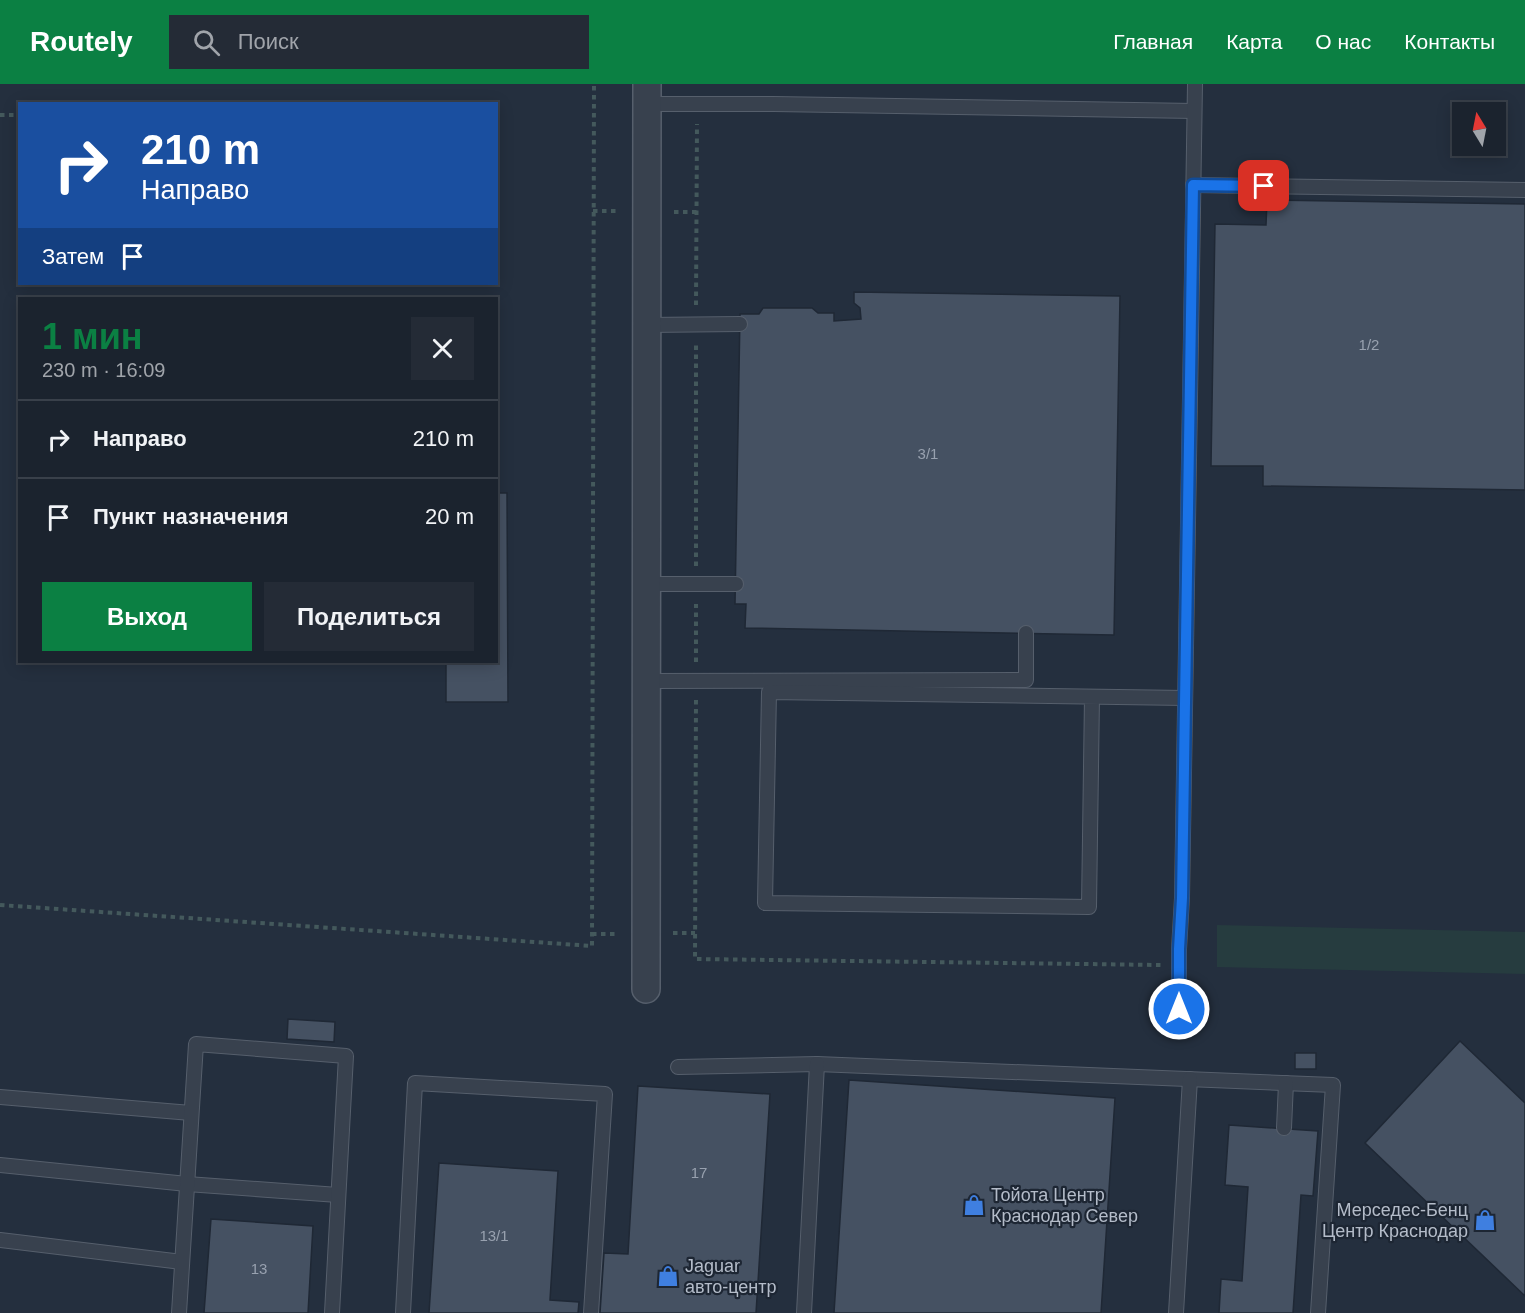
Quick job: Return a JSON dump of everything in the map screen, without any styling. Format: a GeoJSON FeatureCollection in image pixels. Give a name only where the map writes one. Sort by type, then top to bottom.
{"type":"FeatureCollection","features":[{"type":"Feature","properties":{"kind":"street"},"geometry":{"type":"LineString","coordinates":[[646,989],[647,94]]}},
{"type":"Feature","properties":{"kind":"lane"},"geometry":{"type":"LineString","coordinates":[[1179,1009],[1195,84]]}},
{"type":"Feature","properties":{"kind":"lane"},"geometry":{"type":"LineString","coordinates":[[647,94],[774,104],[1194,111]]}},
{"type":"Feature","properties":{"kind":"lane"},"geometry":{"type":"LineString","coordinates":[[1193,185],[1525,190]]}},
{"type":"Feature","properties":{"kind":"lane"},"geometry":{"type":"LineString","coordinates":[[647,326],[740,324]]}},
{"type":"Feature","properties":{"kind":"lane"},"geometry":{"type":"LineString","coordinates":[[647,584],[736,584]]}},
{"type":"Feature","properties":{"kind":"lane"},"geometry":{"type":"LineString","coordinates":[[647,681],[1026,680],[1026,633]]}},
{"type":"Feature","properties":{"kind":"lane"},"geometry":{"type":"LineString","coordinates":[[1092,697],[1089,908],[765,903],[769,692],[1185,698]]}},
{"type":"Feature","properties":{"kind":"lane"},"geometry":{"type":"LineString","coordinates":[[179,1313],[196,1044],[346,1056],[332,1313]]}},
{"type":"Feature","properties":{"kind":"lane"},"geometry":{"type":"LineString","coordinates":[[678,1067],[817,1064],[1333,1085],[1317,1313]]}},
{"type":"Feature","properties":{"kind":"lane"},"geometry":{"type":"LineString","coordinates":[[804,1313],[817,1064]]}},
{"type":"Feature","properties":{"kind":"lane"},"geometry":{"type":"LineString","coordinates":[[1176,1313],[1190,1079]]}},
{"type":"Feature","properties":{"kind":"lane"},"geometry":{"type":"LineString","coordinates":[[403,1313],[415,1083],[604,1094],[591,1313]]}},
{"type":"Feature","properties":{"kind":"lane"},"geometry":{"type":"LineString","coordinates":[[1284,1128],[1286,1083]]}},
{"type":"Feature","properties":{"kind":"lane"},"geometry":{"type":"LineString","coordinates":[[0,1097],[191,1113]]}},
{"type":"Feature","properties":{"kind":"lane"},"geometry":{"type":"LineString","coordinates":[[0,1166],[187,1184],[338,1195]]}},
{"type":"Feature","properties":{"kind":"lane"},"geometry":{"type":"LineString","coordinates":[[0,1240],[182,1262]]}},
{"type":"Feature","properties":{"kind":"path"},"geometry":{"type":"LineString","coordinates":[[0,905],[592,945],[594,84]]}},
{"type":"Feature","properties":{"kind":"path"},"geometry":{"type":"LineString","coordinates":[[0,115],[18,115]]}},
{"type":"Feature","properties":{"kind":"path"},"geometry":{"type":"LineString","coordinates":[[593,211],[617,211]]}},
{"type":"Feature","properties":{"kind":"path"},"geometry":{"type":"LineString","coordinates":[[674,212],[696,212]]}},
{"type":"Feature","properties":{"kind":"path"},"geometry":{"type":"LineString","coordinates":[[672,933],[695,933]]}},
{"type":"Feature","properties":{"kind":"path"},"geometry":{"type":"LineString","coordinates":[[592,934],[617,934]]}},
{"type":"Feature","properties":{"kind":"green space"},"geometry":{"type":"Polygon","coordinates":[[[1217,925],[1525,932],[1525,974],[1217,967],[1217,925]]]}},
{"type":"Feature","properties":{"kind":"building"},"geometry":{"type":"Polygon","coordinates":[[[1267,200],[1525,204],[1525,490],[1263,486],[1263,466],[1211,466],[1215,224],[1266,225],[1267,200]]]}},
{"type":"Feature","properties":{"kind":"building"},"geometry":{"type":"Polygon","coordinates":[[[854,292],[1120,296],[1114,635],[745,628],[746,604],[735,604],[740,314],[759,314],[763,308],[812,308],[818,313],[834,313],[834,321],[861,319],[860,308],[854,303],[854,292]]]}},
{"type":"Feature","properties":{"kind":"building"},"geometry":{"type":"Polygon","coordinates":[[[498,493],[507,493],[508,702],[446,702],[446,663],[498,663],[498,493]]]}},
{"type":"Feature","properties":{"kind":"building"},"geometry":{"type":"Polygon","coordinates":[[[288,1019],[335,1022],[334,1042],[287,1039],[288,1019]]]}},
{"type":"Feature","properties":{"kind":"building","name":"Мерседес-Бенц Центр Краснодар"},"geometry":{"type":"Polygon","coordinates":[[[1460,1041],[1525,1103],[1525,1296],[1365,1143],[1460,1041]]]}},
{"type":"Feature","properties":{"kind":"building"},"geometry":{"type":"Polygon","coordinates":[[[1295,1053],[1316,1053],[1316,1069],[1295,1069],[1295,1053]]]}},
{"type":"Feature","properties":{"kind":"building","name":"Тойота Центр Краснодар Север"},"geometry":{"type":"Polygon","coordinates":[[[849,1080],[1115,1098],[1101,1313],[834,1313],[849,1080]]]}},
{"type":"Feature","properties":{"kind":"building"},"geometry":{"type":"Polygon","coordinates":[[[638,1086],[770,1094],[756,1313],[600,1313],[604,1253],[628,1254],[638,1086]]]}},
{"type":"Feature","properties":{"kind":"building"},"geometry":{"type":"Polygon","coordinates":[[[1229,1125],[1318,1131],[1313,1196],[1301,1195],[1293,1313],[1219,1313],[1221,1279],[1242,1281],[1248,1187],[1225,1185],[1229,1125]]]}},
{"type":"Feature","properties":{"kind":"building"},"geometry":{"type":"Polygon","coordinates":[[[439,1163],[558,1171],[550,1300],[579,1302],[578,1313],[429,1313],[439,1163]]]}},
{"type":"Feature","properties":{"kind":"building"},"geometry":{"type":"Polygon","coordinates":[[[211,1219],[313,1226],[308,1313],[204,1313],[211,1219]]]}},
{"type":"Feature","properties":{"kind":"place","name":"Тойота Центр Краснодар Север"},"geometry":{"type":"Point","coordinates":[974,1205]}},
{"type":"Feature","properties":{"kind":"place","name":"Мерседес-Бенц Центр Краснодар"},"geometry":{"type":"Point","coordinates":[1485,1220]}},
{"type":"Feature","properties":{"kind":"place","name":"Jaguar авто-центр"},"geometry":{"type":"Point","coordinates":[668,1276]}},
{"type":"Feature","properties":{"kind":"route"},"geometry":{"type":"LineString","coordinates":[[1179,1009],[1193,185],[1264,186]]}}]}
